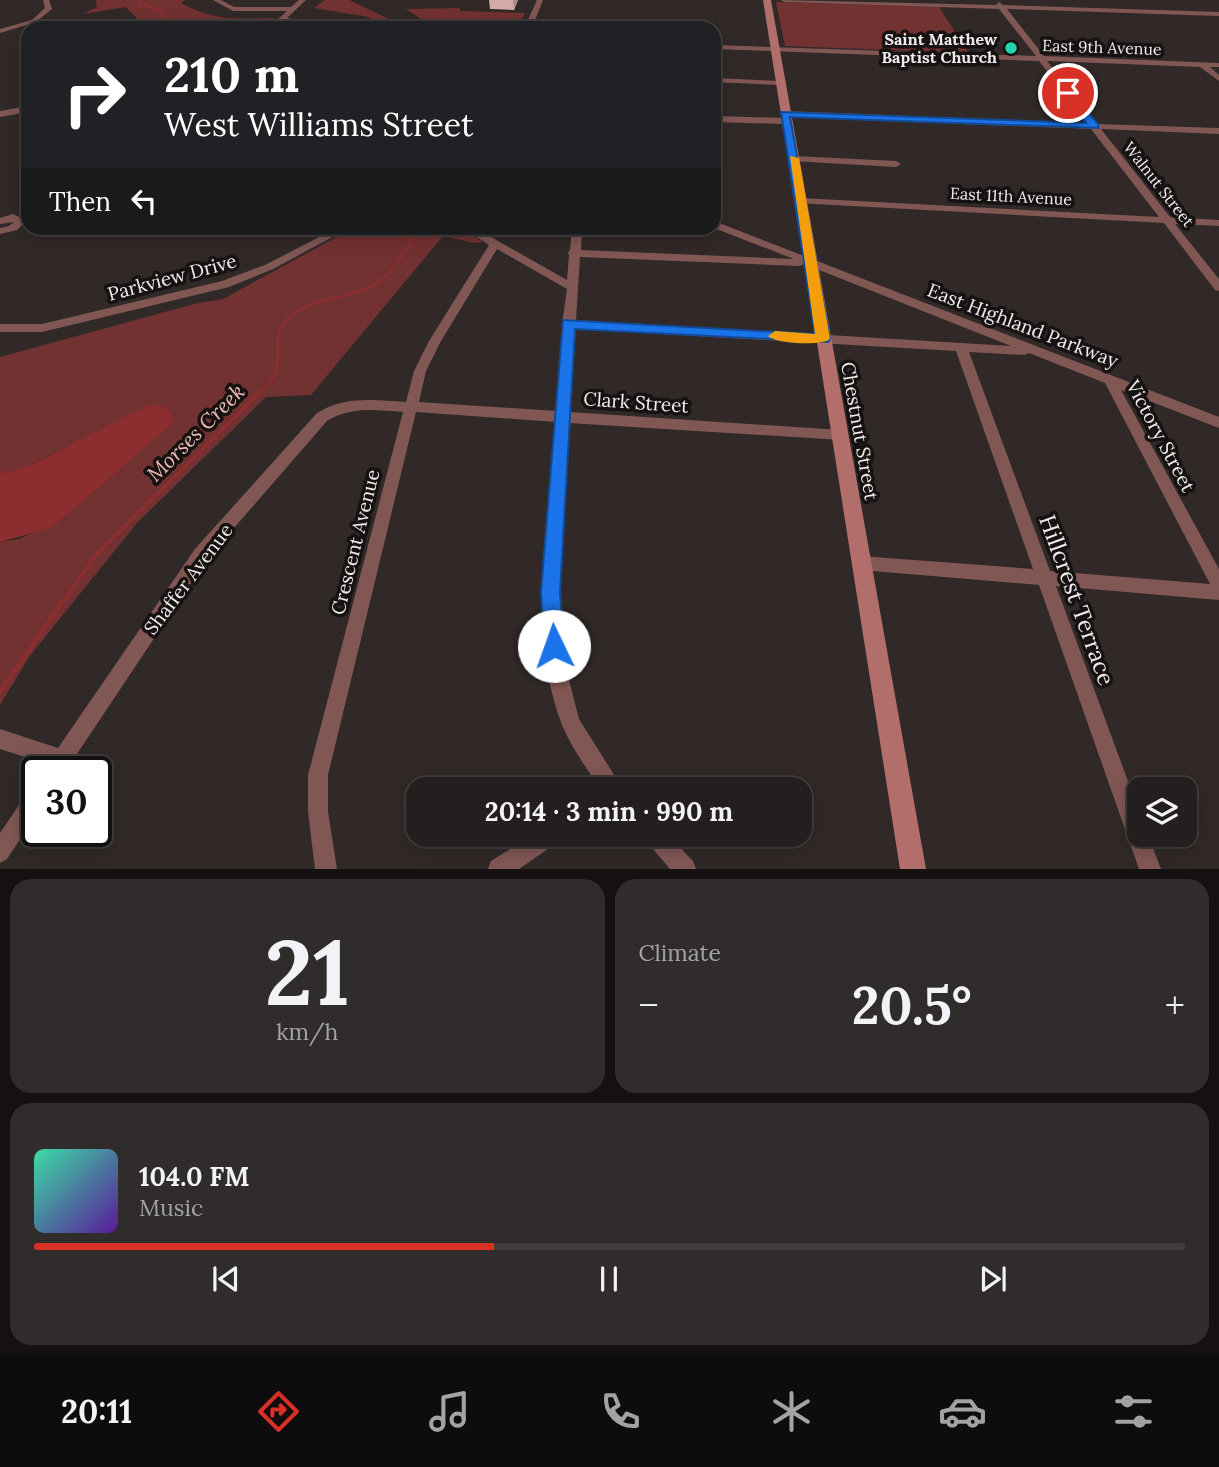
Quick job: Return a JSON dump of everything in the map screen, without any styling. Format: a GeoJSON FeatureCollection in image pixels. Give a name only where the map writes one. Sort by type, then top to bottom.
{"type":"FeatureCollection","features":[{"type":"Feature","properties":{"kind":"street"},"geometry":{"type":"LineString","coordinates":[[32,21],[49,9],[46,0]]}},
{"type":"Feature","properties":{"kind":"street"},"geometry":{"type":"LineString","coordinates":[[219,2],[251,0]]}},
{"type":"Feature","properties":{"kind":"street"},"geometry":{"type":"LineString","coordinates":[[281,19],[303,0]]}},
{"type":"Feature","properties":{"kind":"street"},"geometry":{"type":"LineString","coordinates":[[531,21],[540,0]]}},
{"type":"Feature","properties":{"kind":"street","name":"Chestnut Street"},"geometry":{"type":"LineString","coordinates":[[767,0],[913,869]]}},
{"type":"Feature","properties":{"kind":"street"},"geometry":{"type":"LineString","coordinates":[[784,0],[999,3],[1219,13]]}},
{"type":"Feature","properties":{"kind":"street"},"geometry":{"type":"LineString","coordinates":[[219,2],[233,9],[292,9]]}},
{"type":"Feature","properties":{"kind":"street","name":"Walnut Street"},"geometry":{"type":"LineString","coordinates":[[999,3],[1219,287]]}},
{"type":"Feature","properties":{"kind":"street"},"geometry":{"type":"LineString","coordinates":[[281,19],[295,21]]}},
{"type":"Feature","properties":{"kind":"street"},"geometry":{"type":"LineString","coordinates":[[0,31],[21,25]]}},
{"type":"Feature","properties":{"kind":"street","name":"East 9th Avenue"},"geometry":{"type":"LineString","coordinates":[[721,47],[1219,65]]}},
{"type":"Feature","properties":{"kind":"street"},"geometry":{"type":"LineString","coordinates":[[1202,64],[1219,79]]}},
{"type":"Feature","properties":{"kind":"street"},"geometry":{"type":"LineString","coordinates":[[721,80],[779,83]]}},
{"type":"Feature","properties":{"kind":"street"},"geometry":{"type":"LineString","coordinates":[[0,114],[21,109]]}},
{"type":"Feature","properties":{"kind":"street"},"geometry":{"type":"LineString","coordinates":[[721,119],[785,118],[1219,131]]}},
{"type":"Feature","properties":{"kind":"street"},"geometry":{"type":"LineString","coordinates":[[794,159],[896,164]]}},
{"type":"Feature","properties":{"kind":"street","name":"East 11th Avenue"},"geometry":{"type":"LineString","coordinates":[[802,201],[1219,223]]}},
{"type":"Feature","properties":{"kind":"street"},"geometry":{"type":"LineString","coordinates":[[0,221],[13,217],[21,220]]}},
{"type":"Feature","properties":{"kind":"street"},"geometry":{"type":"LineString","coordinates":[[0,230],[21,222]]}},
{"type":"Feature","properties":{"kind":"street","name":"East Highland Parkway"},"geometry":{"type":"LineString","coordinates":[[721,227],[1219,423]]}},
{"type":"Feature","properties":{"kind":"street","name":"Parkview Drive"},"geometry":{"type":"LineString","coordinates":[[0,328],[42,328],[225,284],[269,267],[331,235]]}},
{"type":"Feature","properties":{"kind":"street"},"geometry":{"type":"LineString","coordinates":[[480,235],[571,287]]}},
{"type":"Feature","properties":{"kind":"street"},"geometry":{"type":"LineString","coordinates":[[575,235],[550,592],[554,646],[564,700],[578,738],[604,777]]}},
{"type":"Feature","properties":{"kind":"street","name":"Crescent Avenue"},"geometry":{"type":"LineString","coordinates":[[326,869],[318,811],[318,775],[420,371],[435,341],[495,244]]}},
{"type":"Feature","properties":{"kind":"street"},"geometry":{"type":"LineString","coordinates":[[573,253],[812,263]]}},
{"type":"Feature","properties":{"kind":"street"},"geometry":{"type":"LineString","coordinates":[[568,324],[1039,351]]}},
{"type":"Feature","properties":{"kind":"street","name":"Hillcrest Terrace"},"geometry":{"type":"LineString","coordinates":[[961,347],[1150,869]]}},
{"type":"Feature","properties":{"kind":"street","name":"Victory Street"},"geometry":{"type":"LineString","coordinates":[[1109,379],[1219,585]]}},
{"type":"Feature","properties":{"kind":"street","name":"Clark Street"},"geometry":{"type":"LineString","coordinates":[[344,407],[411,407],[841,435]]}},
{"type":"Feature","properties":{"kind":"street","name":"Shaffer Avenue"},"geometry":{"type":"LineString","coordinates":[[63,756],[201,554],[322,416],[333,408],[344,407]]}},
{"type":"Feature","properties":{"kind":"street"},"geometry":{"type":"LineString","coordinates":[[861,563],[1219,592]]}},
{"type":"Feature","properties":{"kind":"street"},"geometry":{"type":"LineString","coordinates":[[0,739],[37,756]]}},
{"type":"Feature","properties":{"kind":"street"},"geometry":{"type":"LineString","coordinates":[[0,852],[21,820]]}},
{"type":"Feature","properties":{"kind":"street"},"geometry":{"type":"LineString","coordinates":[[499,869],[533,847]]}},
{"type":"Feature","properties":{"kind":"street"},"geometry":{"type":"LineString","coordinates":[[665,847],[685,869]]}},
{"type":"Feature","properties":{"kind":"shaded area"},"geometry":{"type":"Polygon","coordinates":[[[96,0],[185,0],[181,3],[215,16],[274,18],[269,21],[139,21],[126,7],[83,14],[97,7],[96,0]]]}},
{"type":"Feature","properties":{"kind":"shaded area"},"geometry":{"type":"Polygon","coordinates":[[[325,0],[349,0],[393,21],[374,21],[368,17],[314,8],[325,0]]]}},
{"type":"Feature","properties":{"kind":"shaded area"},"geometry":{"type":"Polygon","coordinates":[[[776,2],[939,7],[969,53],[785,46],[776,2]]]}},
{"type":"Feature","properties":{"kind":"shaded area"},"geometry":{"type":"Polygon","coordinates":[[[459,8],[460,11],[525,13],[521,21],[424,21],[406,9],[459,8]]]}},
{"type":"Feature","properties":{"kind":"shaded area"},"geometry":{"type":"Polygon","coordinates":[[[340,235],[471,235],[483,242],[474,243],[443,236],[311,395],[266,397],[137,523],[29,657],[0,705],[0,542],[19,539],[61,520],[172,423],[172,414],[151,406],[34,463],[0,473],[0,357],[194,304],[223,299],[340,235]]]}},
{"type":"Feature","properties":{"kind":"shaded area"},"geometry":{"type":"Polygon","coordinates":[[[151,405],[165,407],[172,414],[173,423],[61,520],[47,529],[0,542],[0,473],[34,463],[151,405]]]}},
{"type":"Feature","properties":{"kind":"waterway","name":"Morses Creek"},"geometry":{"type":"LineString","coordinates":[[142,0],[138,3],[158,9],[169,21]]}},
{"type":"Feature","properties":{"kind":"waterway","name":"Morses Creek"},"geometry":{"type":"LineString","coordinates":[[254,398],[267,386],[276,371],[279,332],[288,318],[309,305],[356,292],[378,282],[396,264],[416,235]]}},
{"type":"Feature","properties":{"kind":"waterway","name":"Morses Creek"},"geometry":{"type":"LineString","coordinates":[[60,606],[95,556],[256,396]]}},
{"type":"Feature","properties":{"kind":"waterway","name":"Morses Creek"},"geometry":{"type":"LineString","coordinates":[[0,692],[61,604]]}},
{"type":"Feature","properties":{"kind":"slow traffic"},"geometry":{"type":"LineString","coordinates":[[775,336],[823,339],[794,158]]}},
{"type":"Feature","properties":{"kind":"place","name":"Saint Matthew Baptist Church"},"geometry":{"type":"Point","coordinates":[1011,48]}},
{"type":"Feature","properties":{"kind":"route"},"geometry":{"type":"LineString","coordinates":[[554,646],[550,592],[568,324],[823,339],[802,201],[785,114],[1094,126],[1068,93]]}}]}
